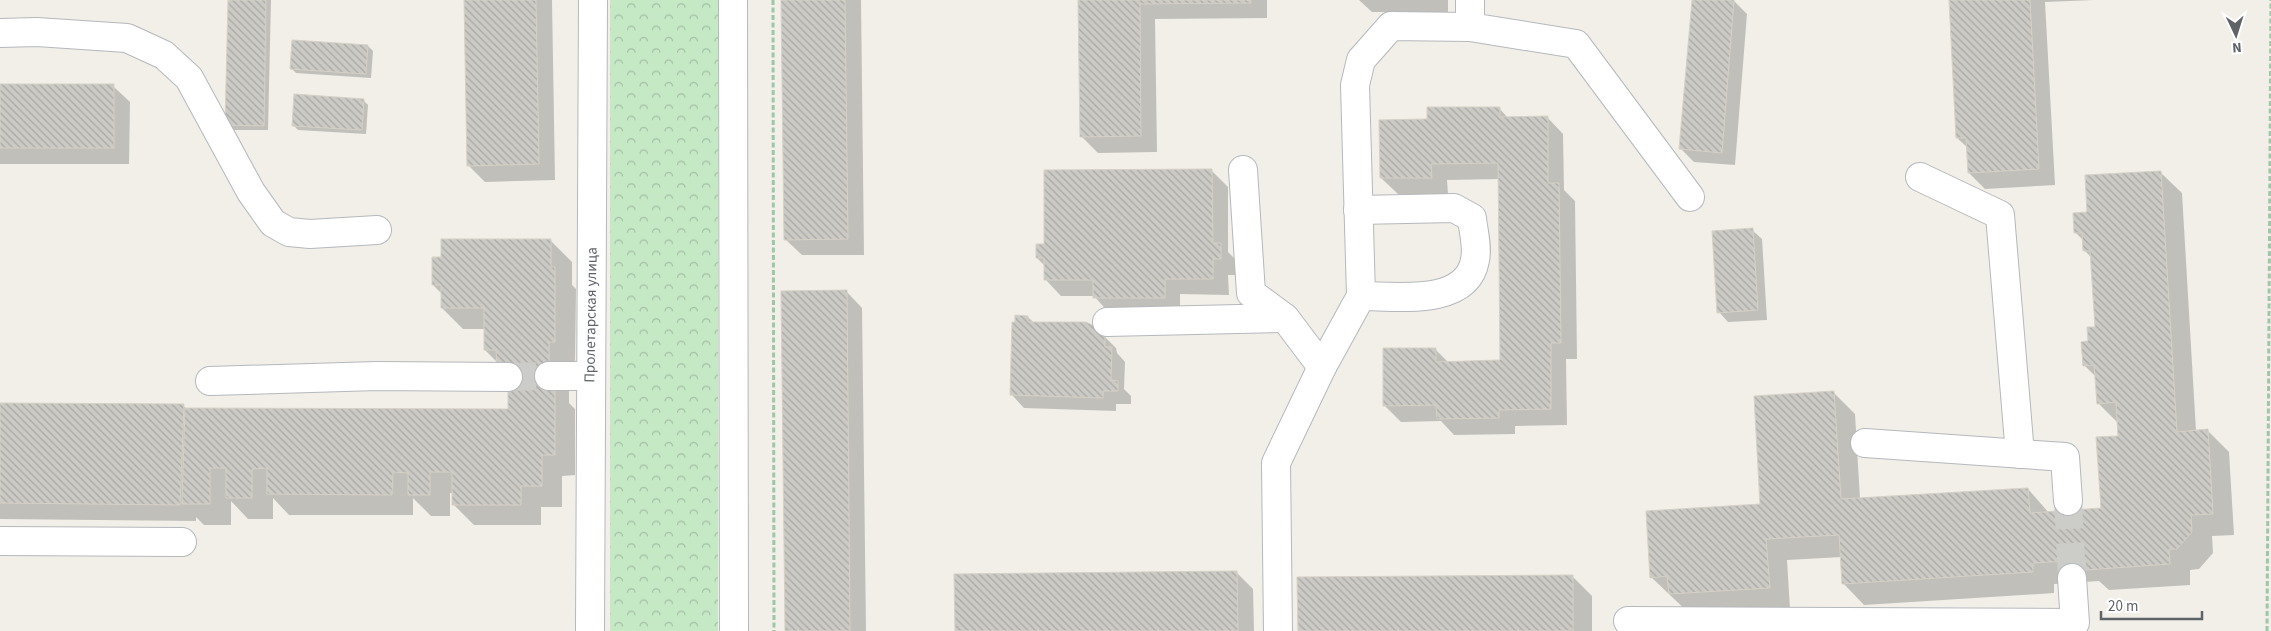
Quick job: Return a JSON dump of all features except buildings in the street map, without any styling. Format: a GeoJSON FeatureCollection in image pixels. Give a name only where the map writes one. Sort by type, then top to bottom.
{"type":"FeatureCollection","features":[{"type":"Feature","properties":{"kind":"street","name":"Пролетарская улица"},"geometry":{"type":"LineString","coordinates":[[590,631],[593,0]]}},
{"type":"Feature","properties":{"kind":"street"},"geometry":{"type":"LineString","coordinates":[[734,0],[734,631]]}},
{"type":"Feature","properties":{"kind":"street"},"geometry":{"type":"LineString","coordinates":[[1470,0],[1470,27]]}},
{"type":"Feature","properties":{"kind":"street"},"geometry":{"type":"LineString","coordinates":[[1278,631],[1276,463],[1322,367],[1361,296],[1355,85],[1361,60],[1391,26],[1470,27],[1576,44],[1690,197]]}},
{"type":"Feature","properties":{"kind":"street"},"geometry":{"type":"LineString","coordinates":[[0,33],[37,32],[127,38],[164,55],[189,78],[251,192],[274,223],[289,232],[310,234],[377,230]]}},
{"type":"Feature","properties":{"kind":"street"},"geometry":{"type":"LineString","coordinates":[[1243,170],[1250,293],[1285,318],[1322,367]]}},
{"type":"Feature","properties":{"kind":"street"},"geometry":{"type":"LineString","coordinates":[[1920,177],[2000,215],[2020,454]]}},
{"type":"Feature","properties":{"kind":"street"},"geometry":{"type":"LineString","coordinates":[[1358,210],[1454,208],[1472,218],[1475,260],[1467,280],[1447,292],[1429,296],[1361,296]]}},
{"type":"Feature","properties":{"kind":"street"},"geometry":{"type":"LineString","coordinates":[[1108,322],[1285,318]]}},
{"type":"Feature","properties":{"kind":"street"},"geometry":{"type":"LineString","coordinates":[[210,381],[378,376],[508,377]]}},
{"type":"Feature","properties":{"kind":"street"},"geometry":{"type":"LineString","coordinates":[[549,376],[591,376]]}},
{"type":"Feature","properties":{"kind":"street"},"geometry":{"type":"LineString","coordinates":[[1865,443],[2065,457],[2068,501]]}},
{"type":"Feature","properties":{"kind":"street"},"geometry":{"type":"LineString","coordinates":[[0,541],[182,542]]}},
{"type":"Feature","properties":{"kind":"street"},"geometry":{"type":"LineString","coordinates":[[1628,621],[2075,623],[2072,578]]}},
{"type":"Feature","properties":{"kind":"path"},"geometry":{"type":"LineString","coordinates":[[773,0],[774,631]]}},
{"type":"Feature","properties":{"kind":"path"},"geometry":{"type":"LineString","coordinates":[[2267,631],[2271,0]]}},
{"type":"Feature","properties":{"kind":"green space"},"geometry":{"type":"Polygon","coordinates":[[[610,0],[718,0],[718,631],[610,631],[610,0]]]}},
{"type":"Feature","properties":{"kind":"tunnel"},"geometry":{"type":"LineString","coordinates":[[508,377],[549,376]]}},
{"type":"Feature","properties":{"kind":"tunnel"},"geometry":{"type":"LineString","coordinates":[[2068,501],[2072,578]]}}]}
